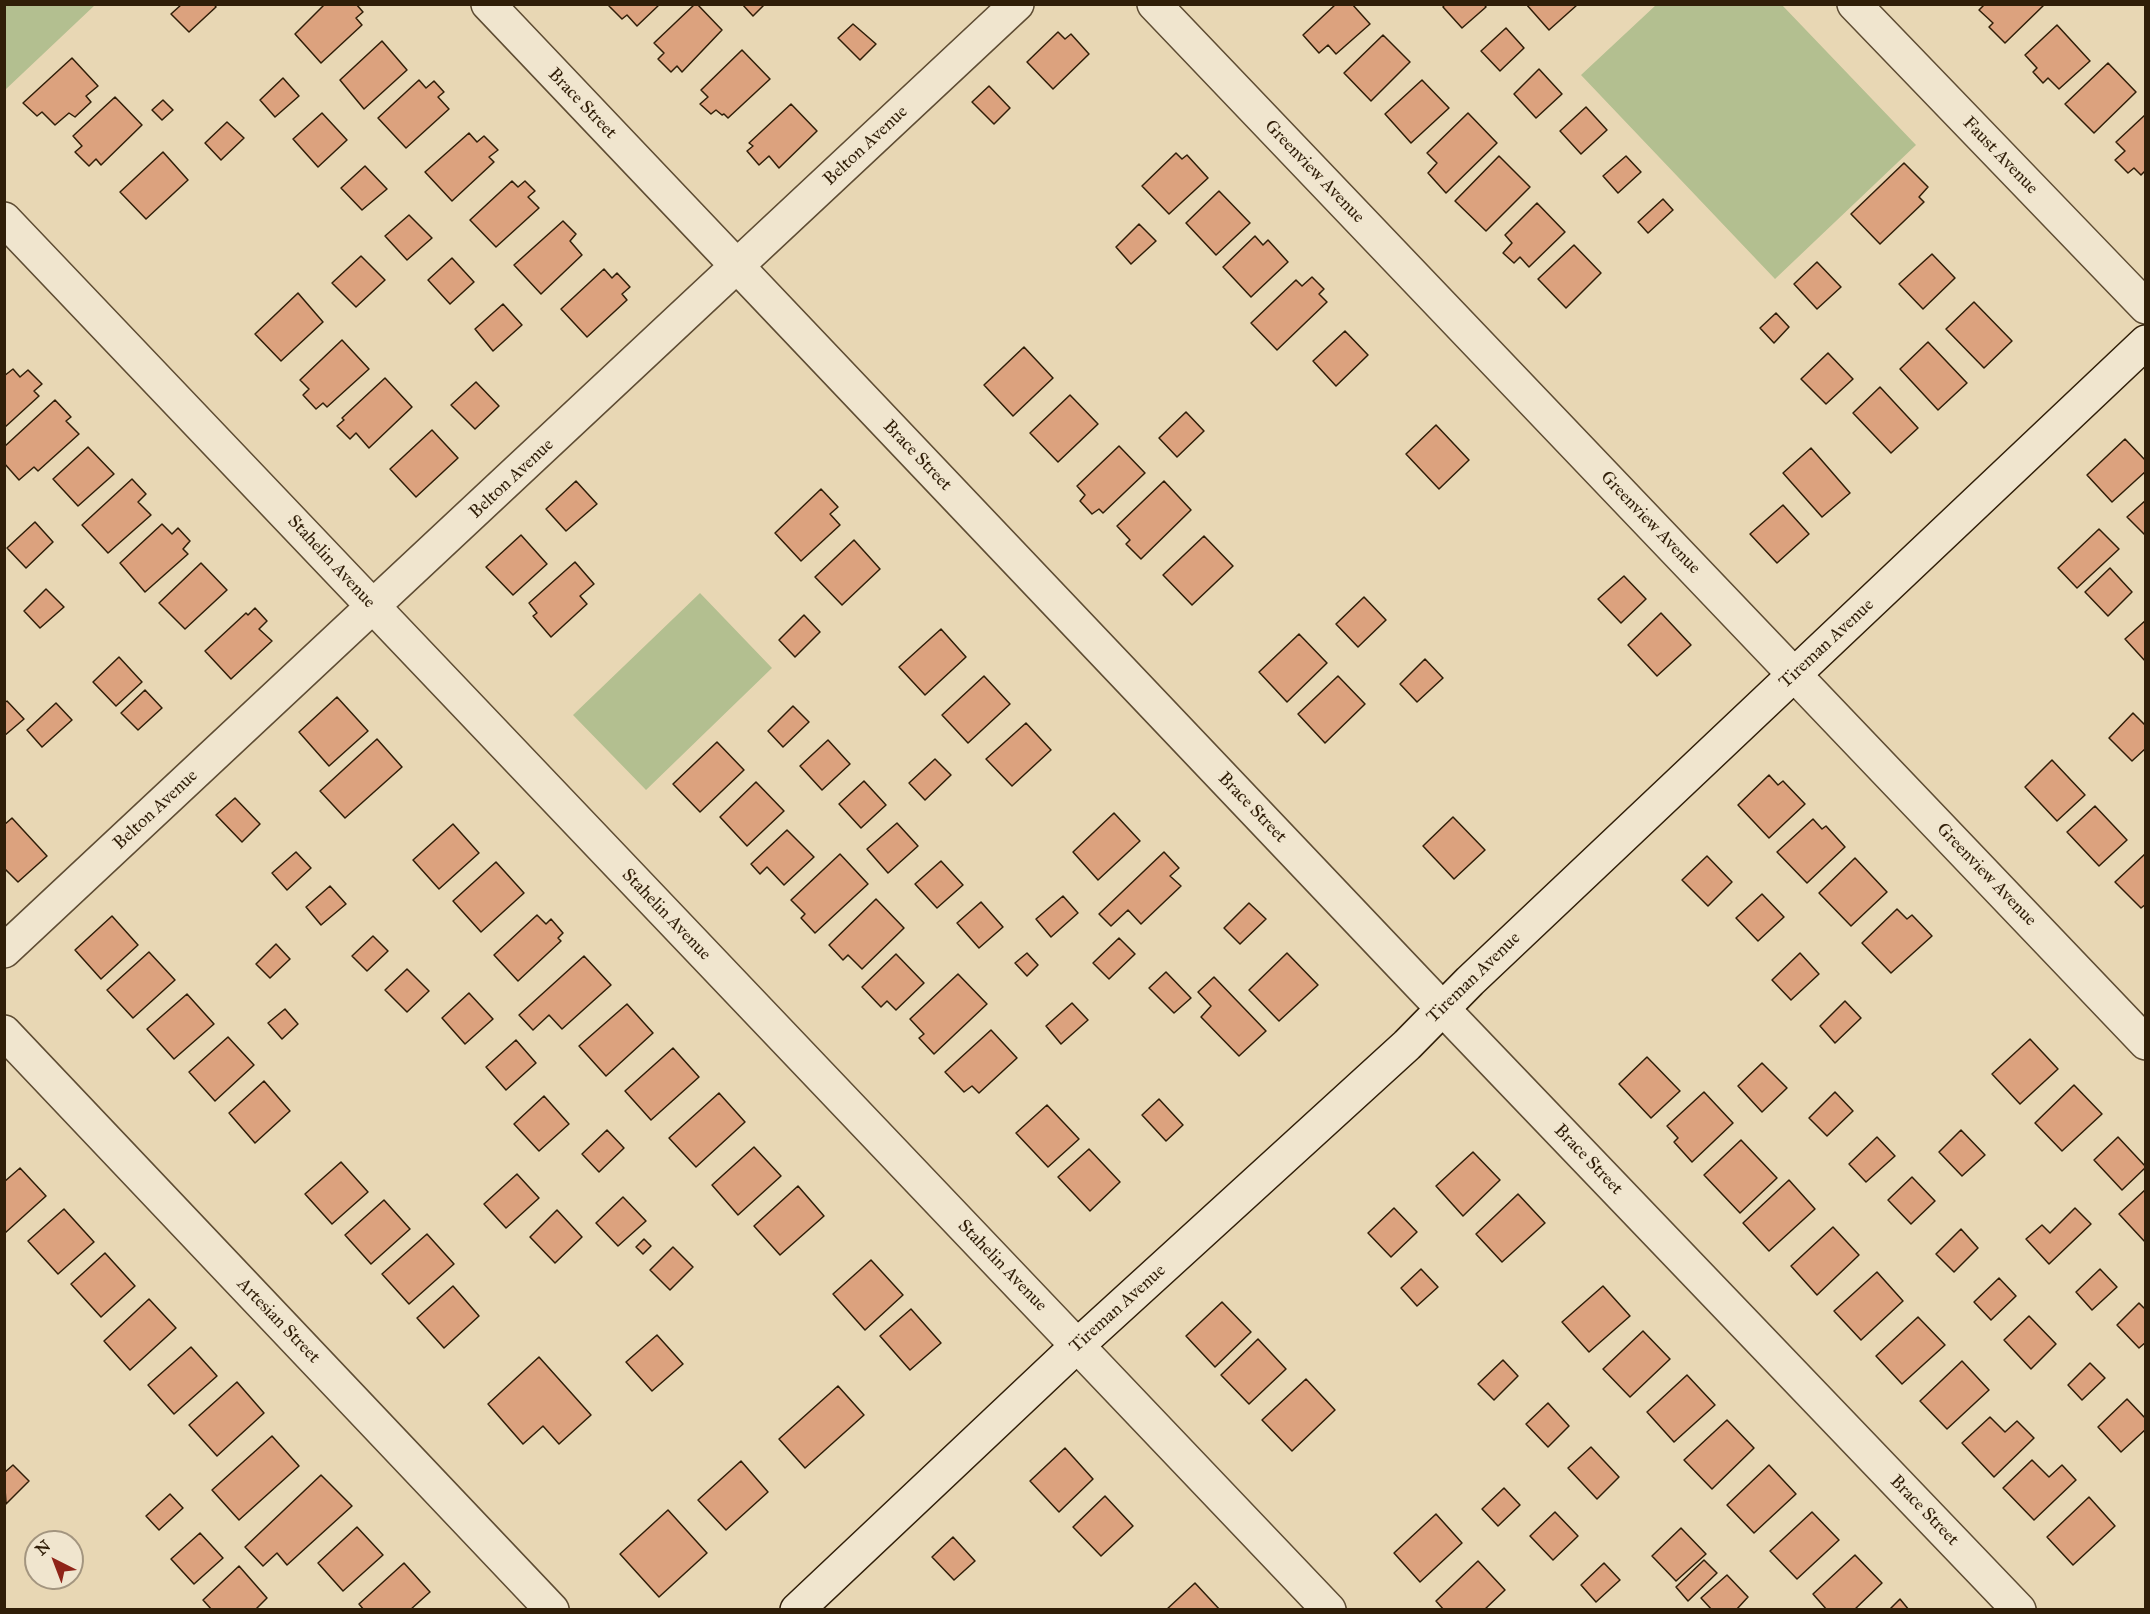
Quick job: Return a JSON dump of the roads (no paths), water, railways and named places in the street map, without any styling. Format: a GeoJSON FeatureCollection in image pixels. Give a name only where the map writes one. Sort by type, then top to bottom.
{"type":"FeatureCollection","features":[{"type":"Feature","properties":{"kind":"street","name":"Brace Street"},"geometry":{"type":"LineString","coordinates":[[488,4],[1442,1008],[2019,1610]]}},
{"type":"Feature","properties":{"kind":"street","name":"Belton Avenue"},"geometry":{"type":"LineString","coordinates":[[4,951],[374,608],[1017,4]]}},
{"type":"Feature","properties":{"kind":"street","name":"Greenview Avenue"},"geometry":{"type":"LineString","coordinates":[[1154,4],[2145,1043]]}},
{"type":"Feature","properties":{"kind":"street","name":"Faust Avenue"},"geometry":{"type":"LineString","coordinates":[[1854,4],[2145,307]]}},
{"type":"Feature","properties":{"kind":"street","name":"Stahelin Avenue"},"geometry":{"type":"LineString","coordinates":[[4,219],[1329,1610]]}},
{"type":"Feature","properties":{"kind":"street","name":"Tireman Avenue"},"geometry":{"type":"LineString","coordinates":[[797,1610],[1078,1345],[1407,1045],[1442,1008],[2145,342]]}},
{"type":"Feature","properties":{"kind":"street","name":"Artesian Street"},"geometry":{"type":"LineString","coordinates":[[4,1032],[552,1610]]}}]}
